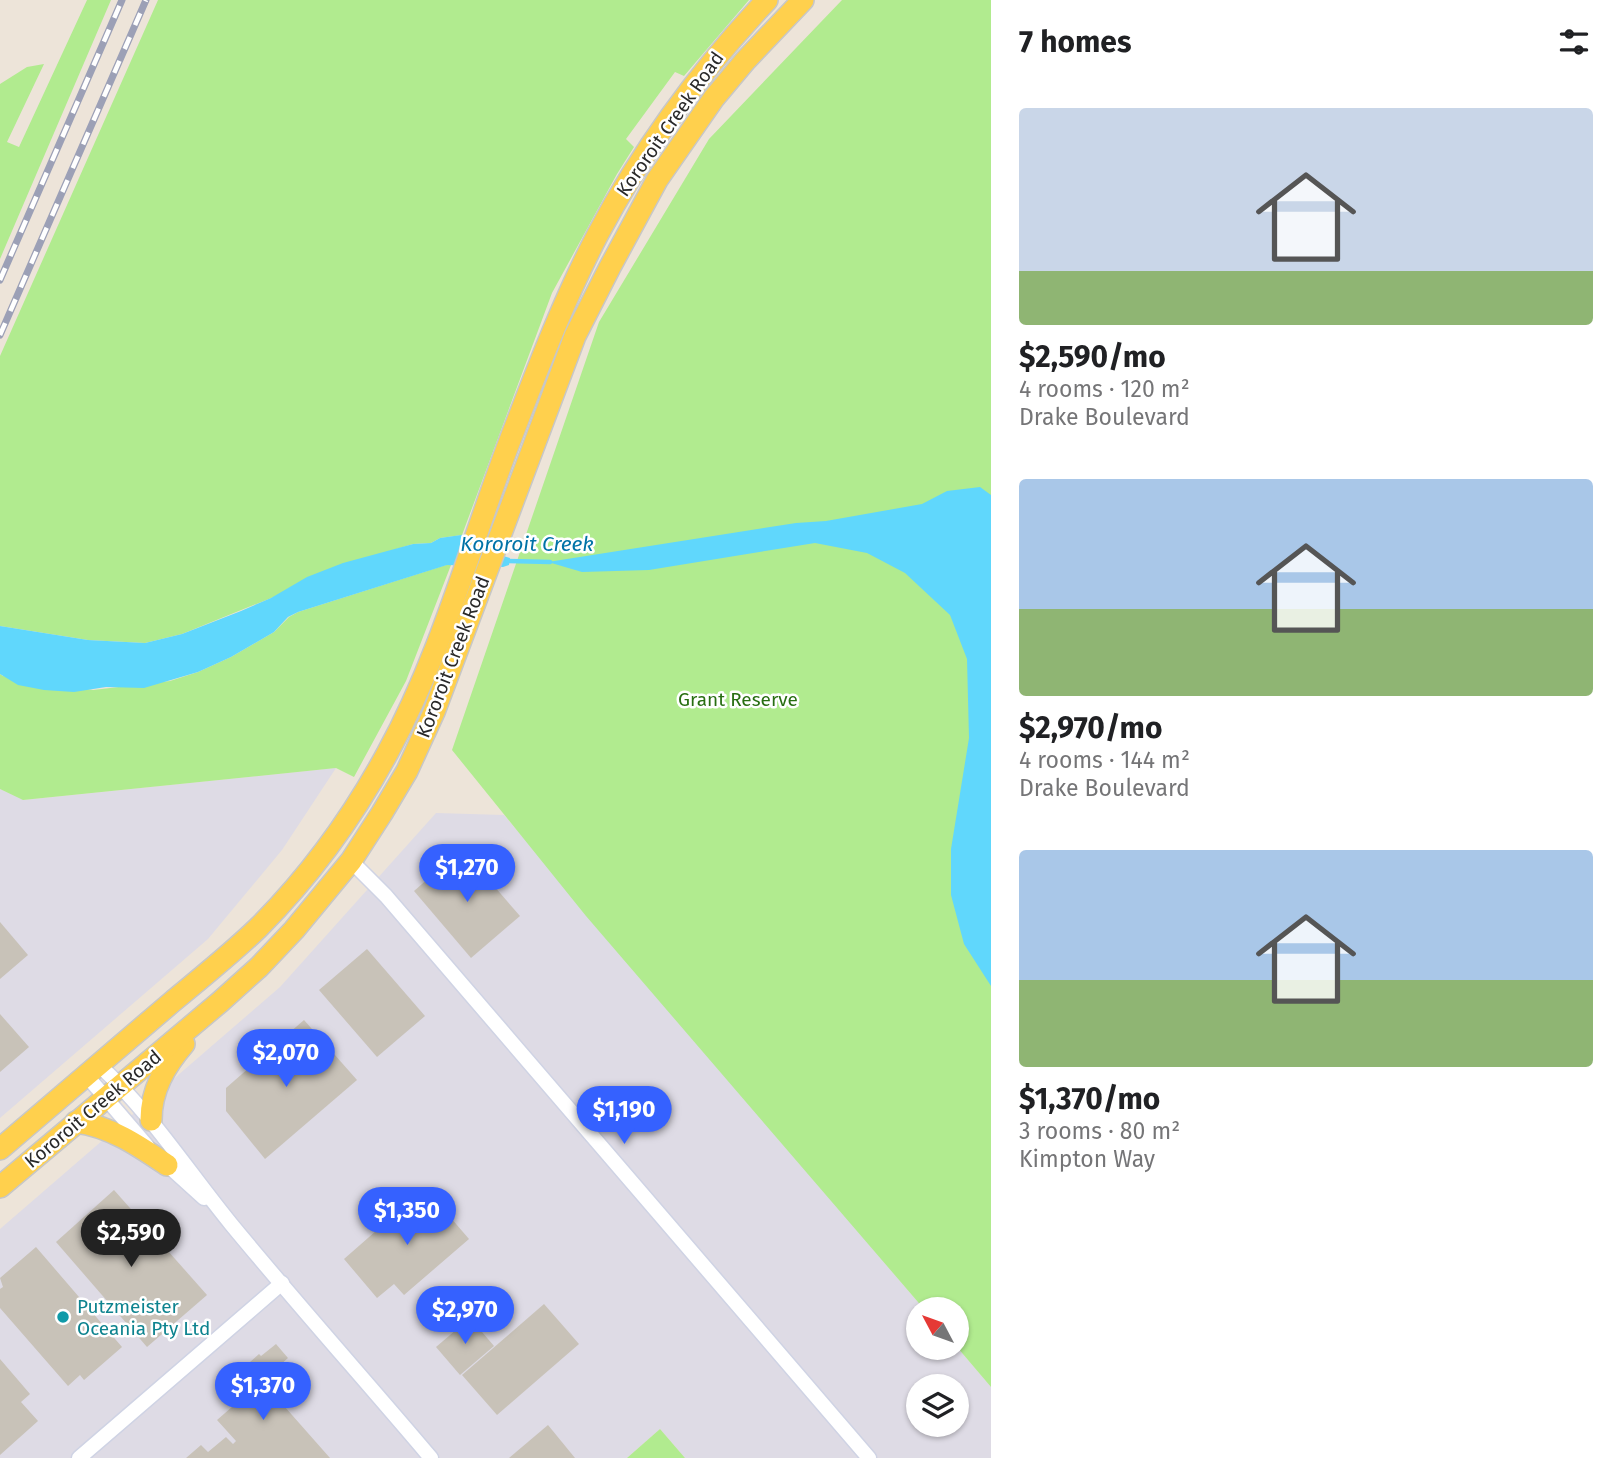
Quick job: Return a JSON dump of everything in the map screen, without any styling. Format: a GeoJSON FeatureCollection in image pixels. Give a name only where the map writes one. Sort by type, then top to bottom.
{"type":"FeatureCollection","features":[{"type":"Feature","properties":{"kind":"main road","name":"Kororoit Creek Road"},"geometry":{"type":"LineString","coordinates":[[0,1149],[259,927],[316,862],[387,753],[418,687],[510,441],[565,304],[620,195],[645,153],[693,85],[732,37],[767,0]]}},
{"type":"Feature","properties":{"kind":"main road","name":"Kororoit Creek Road"},"geometry":{"type":"LineString","coordinates":[[0,1187],[259,967],[351,861],[407,771],[434,712],[575,336],[657,180],[714,98],[803,0]]}},
{"type":"Feature","properties":{"kind":"main road"},"geometry":{"type":"LineString","coordinates":[[151,1120],[154,1092],[166,1068],[220,1002]]}},
{"type":"Feature","properties":{"kind":"main road"},"geometry":{"type":"LineString","coordinates":[[76,1122],[105,1129],[167,1165]]}},
{"type":"Feature","properties":{"kind":"street"},"geometry":{"type":"LineString","coordinates":[[351,861],[387,896],[869,1458]]}},
{"type":"Feature","properties":{"kind":"street"},"geometry":{"type":"LineString","coordinates":[[92,1070],[113,1091],[151,1120],[230,1223],[431,1458]]}},
{"type":"Feature","properties":{"kind":"street"},"geometry":{"type":"LineString","coordinates":[[113,1091],[146,1145],[230,1223]]}},
{"type":"Feature","properties":{"kind":"street"},"geometry":{"type":"LineString","coordinates":[[79,1458],[282,1283]]}},
{"type":"Feature","properties":{"kind":"shaded area"},"geometry":{"type":"Polygon","coordinates":[[[336,768],[282,850],[208,939],[0,1118],[0,789],[24,800],[336,768]]]}},
{"type":"Feature","properties":{"kind":"shaded area"},"geometry":{"type":"Polygon","coordinates":[[[436,813],[504,815],[914,1297],[906,1297],[906,1360],[968,1360],[991,1387],[991,1458],[685,1458],[660,1429],[627,1458],[0,1458],[0,1229],[280,987],[436,813]]]}},
{"type":"Feature","properties":{"kind":"green space"},"geometry":{"type":"Polygon","coordinates":[[[87,0],[111,0],[0,259],[0,84],[27,67],[44,64],[7,142],[19,147],[87,0]]]}},
{"type":"Feature","properties":{"kind":"green space"},"geometry":{"type":"Polygon","coordinates":[[[158,0],[749,0],[684,76],[675,72],[626,139],[634,147],[552,293],[462,535],[440,538],[431,543],[413,544],[380,554],[182,634],[145,643],[88,640],[0,626],[0,356],[158,0]]]}},
{"type":"Feature","properties":{"kind":"green space","name":"Grant Reserve"},"geometry":{"type":"Polygon","coordinates":[[[842,0],[991,0],[991,1387],[968,1360],[970,1297],[914,1297],[586,916],[452,750],[599,322],[709,139],[842,0]]]}},
{"type":"Feature","properties":{"kind":"green space"},"geometry":{"type":"Polygon","coordinates":[[[451,565],[406,681],[354,777],[336,768],[23,800],[0,789],[0,674],[93,690],[170,681],[231,657],[274,632],[298,612],[451,565]]]}},
{"type":"Feature","properties":{"kind":"green space"},"geometry":{"type":"Polygon","coordinates":[[[660,1429],[685,1458],[627,1458],[660,1429]]]}},
{"type":"Feature","properties":{"kind":"water","name":"Kororoit Creek"},"geometry":{"type":"Polygon","coordinates":[[[980,487],[991,495],[991,986],[964,944],[951,895],[951,849],[969,738],[967,659],[950,615],[905,573],[867,553],[815,543],[649,570],[582,572],[548,562],[796,523],[826,521],[922,504],[947,491],[980,487]]]}},
{"type":"Feature","properties":{"kind":"water","name":"Kororoit Creek"},"geometry":{"type":"Polygon","coordinates":[[[468,534],[500,555],[510,558],[509,565],[447,565],[298,612],[288,617],[274,632],[198,672],[144,688],[106,687],[74,692],[18,685],[0,674],[0,626],[88,640],[145,643],[182,634],[241,611],[271,598],[307,577],[343,563],[413,544],[431,543],[440,538],[468,534]]]}},
{"type":"Feature","properties":{"kind":"building"},"geometry":{"type":"Polygon","coordinates":[[[462,849],[520,916],[471,958],[414,891],[462,849]]]}},
{"type":"Feature","properties":{"kind":"building"},"geometry":{"type":"Polygon","coordinates":[[[0,922],[28,955],[0,979],[0,922]]]}},
{"type":"Feature","properties":{"kind":"building"},"geometry":{"type":"Polygon","coordinates":[[[367,949],[425,1016],[377,1057],[319,990],[367,949]]]}},
{"type":"Feature","properties":{"kind":"building"},"geometry":{"type":"Polygon","coordinates":[[[0,1014],[29,1047],[0,1072],[0,1014]]]}},
{"type":"Feature","properties":{"kind":"building"},"geometry":{"type":"Polygon","coordinates":[[[304,1020],[357,1080],[265,1159],[226,1111],[226,1088],[304,1020]]]}},
{"type":"Feature","properties":{"kind":"building"},"geometry":{"type":"Polygon","coordinates":[[[425,1188],[469,1239],[404,1295],[394,1284],[377,1298],[344,1259],[425,1188]]]}},
{"type":"Feature","properties":{"kind":"building"},"geometry":{"type":"Polygon","coordinates":[[[114,1190],[207,1295],[147,1347],[56,1242],[114,1190]]]}},
{"type":"Feature","properties":{"kind":"building","name":"Putzmeister Oceania Pty Ltd"},"geometry":{"type":"Polygon","coordinates":[[[36,1247],[122,1347],[84,1380],[80,1375],[68,1386],[0,1308],[0,1289],[3,1287],[0,1278],[36,1247]]]}},
{"type":"Feature","properties":{"kind":"building"},"geometry":{"type":"Polygon","coordinates":[[[544,1304],[579,1344],[497,1415],[462,1375],[544,1304]]]}},
{"type":"Feature","properties":{"kind":"building"},"geometry":{"type":"Polygon","coordinates":[[[470,1318],[494,1346],[460,1375],[436,1347],[470,1318]]]}},
{"type":"Feature","properties":{"kind":"building"},"geometry":{"type":"Polygon","coordinates":[[[276,1344],[288,1358],[262,1381],[330,1458],[186,1458],[201,1445],[208,1452],[226,1437],[233,1444],[236,1441],[217,1420],[256,1386],[242,1369],[276,1344]]]}},
{"type":"Feature","properties":{"kind":"building"},"geometry":{"type":"Polygon","coordinates":[[[0,1359],[30,1394],[21,1402],[38,1421],[0,1455],[0,1359]]]}},
{"type":"Feature","properties":{"kind":"building"},"geometry":{"type":"Polygon","coordinates":[[[548,1425],[575,1458],[509,1458],[548,1425]]]}},
{"type":"Feature","properties":{"kind":"waterway","name":"Kororoit Creek"},"geometry":{"type":"LineString","coordinates":[[507,561],[550,562]]}},
{"type":"Feature","properties":{"kind":"railway"},"geometry":{"type":"LineString","coordinates":[[0,280],[122,0]]}},
{"type":"Feature","properties":{"kind":"railway"},"geometry":{"type":"LineString","coordinates":[[0,335],[146,0]]}},
{"type":"Feature","properties":{"kind":"place","name":"Putzmeister Oceania Pty Ltd"},"geometry":{"type":"Point","coordinates":[63,1317]}}]}
